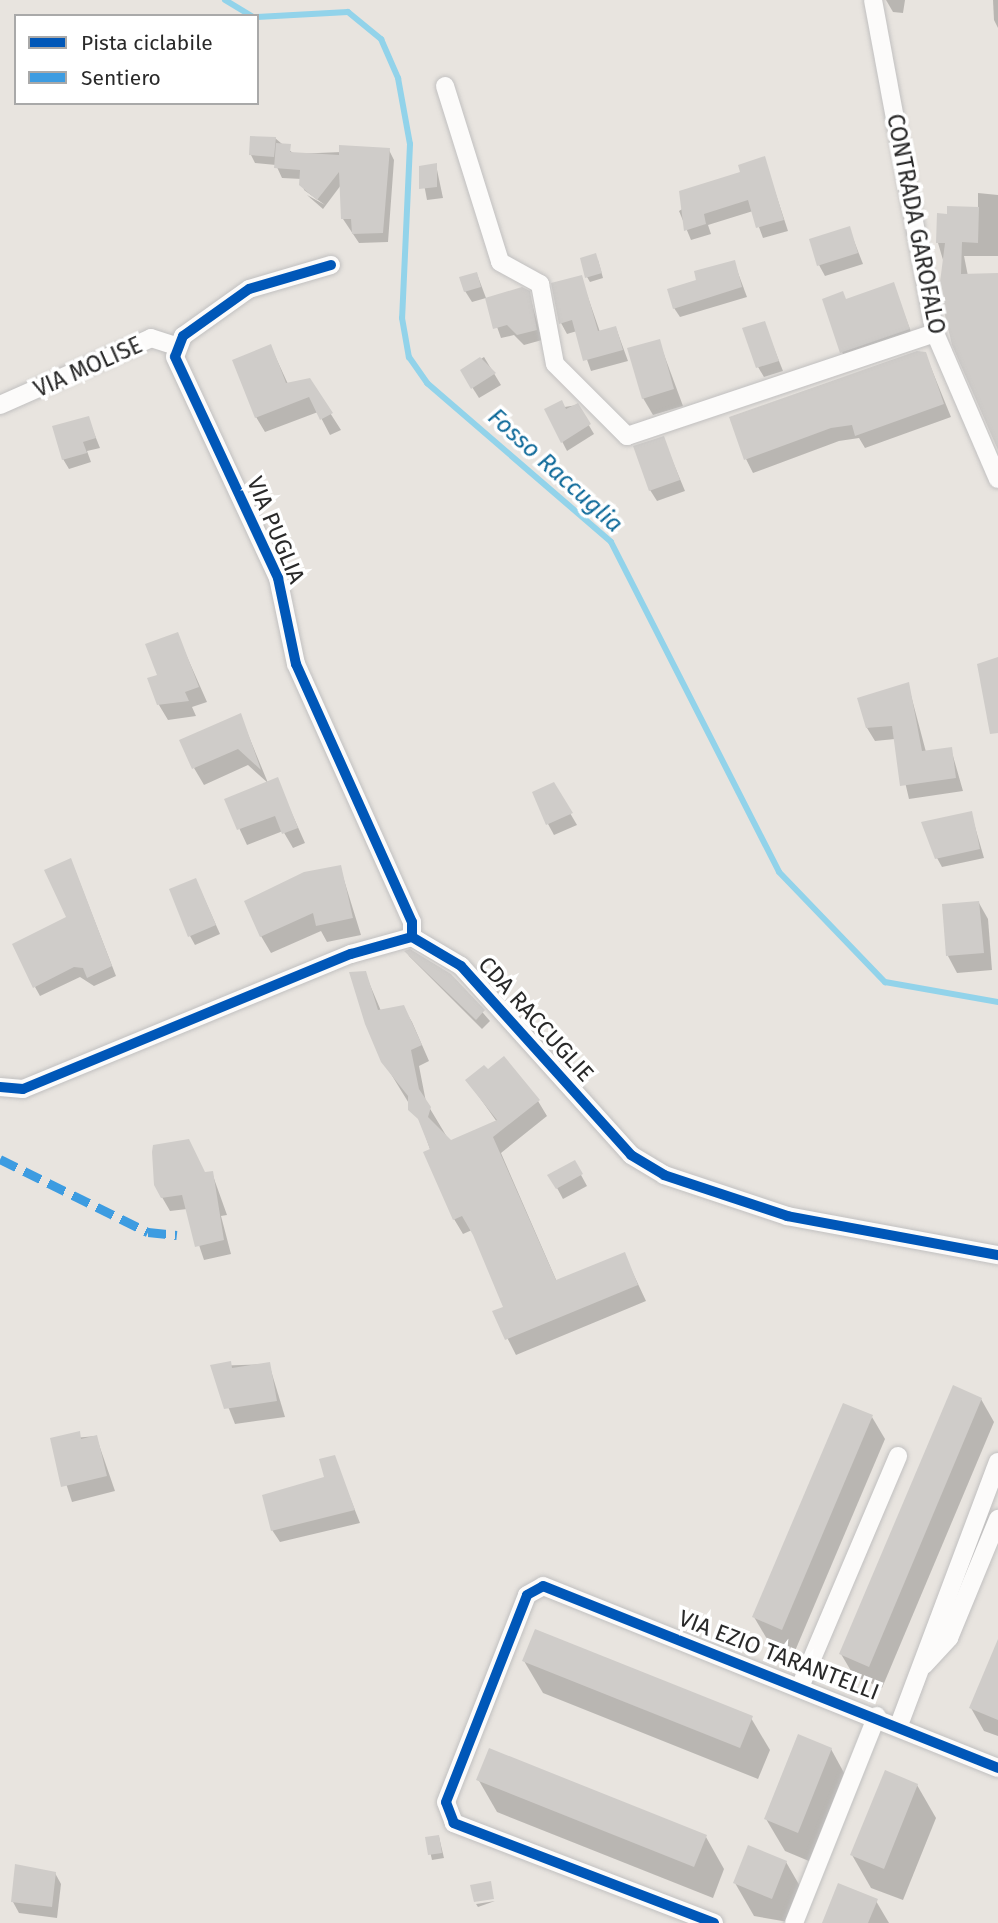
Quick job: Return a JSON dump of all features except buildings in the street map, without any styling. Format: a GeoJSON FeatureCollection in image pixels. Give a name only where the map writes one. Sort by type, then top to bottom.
{"type":"FeatureCollection","features":[{"type":"Feature","properties":{"kind":"street","name":"CONTRADA GAROFALO"},"geometry":{"type":"LineString","coordinates":[[873,0],[935,333],[998,479]]}},
{"type":"Feature","properties":{"kind":"street"},"geometry":{"type":"LineString","coordinates":[[444,86],[500,262],[540,284],[555,364],[627,436],[935,333]]}},
{"type":"Feature","properties":{"kind":"street"},"geometry":{"type":"LineString","coordinates":[[176,346],[249,289],[331,265]]}},
{"type":"Feature","properties":{"kind":"street","name":"VIA MOLISE"},"geometry":{"type":"LineString","coordinates":[[0,405],[151,338],[176,346]]}},
{"type":"Feature","properties":{"kind":"street","name":"VIA PUGLIA"},"geometry":{"type":"LineString","coordinates":[[176,346],[278,578],[296,664],[412,922],[412,937]]}},
{"type":"Feature","properties":{"kind":"street"},"geometry":{"type":"LineString","coordinates":[[0,1087],[23,1089],[351,954],[412,937]]}},
{"type":"Feature","properties":{"kind":"street","name":"CDA RACCUGLIE"},"geometry":{"type":"LineString","coordinates":[[412,937],[461,966],[631,1155],[664,1175],[821,1224],[998,1255]]}},
{"type":"Feature","properties":{"kind":"street"},"geometry":{"type":"LineString","coordinates":[[800,1687],[898,1456]]}},
{"type":"Feature","properties":{"kind":"street"},"geometry":{"type":"LineString","coordinates":[[899,1724],[924,1665],[928,1636],[998,1462]]}},
{"type":"Feature","properties":{"kind":"street"},"geometry":{"type":"LineString","coordinates":[[924,1665],[949,1638],[998,1520]]}},
{"type":"Feature","properties":{"kind":"street","name":"VIA EZIO TARANTELLI"},"geometry":{"type":"LineString","coordinates":[[715,1923],[454,1823],[446,1802],[527,1595],[543,1586],[899,1724],[998,1768]]}},
{"type":"Feature","properties":{"kind":"street"},"geometry":{"type":"LineString","coordinates":[[794,1923],[877,1716]]}},
{"type":"Feature","properties":{"kind":"waterway","name":"Fosso Raccuglia"},"geometry":{"type":"LineString","coordinates":[[225,0],[249,14]]}},
{"type":"Feature","properties":{"kind":"waterway","name":"Fosso Raccuglia"},"geometry":{"type":"LineString","coordinates":[[259,17],[348,12],[381,39],[398,78],[410,144],[402,318],[409,357],[427,383],[611,542],[779,872],[885,982],[998,1002]]}},
{"type":"Feature","properties":{"kind":"marked path"},"geometry":{"type":"LineString","coordinates":[[0,1159],[148,1232],[177,1235]]}},
{"type":"Feature","properties":{"kind":"cycle path"},"geometry":{"type":"LineString","coordinates":[[331,265],[249,289],[183,336],[175,357],[278,578],[296,664],[412,922],[412,937]]}},
{"type":"Feature","properties":{"kind":"cycle path"},"geometry":{"type":"LineString","coordinates":[[0,1087],[23,1089],[351,954],[412,937],[461,966],[631,1155],[664,1175],[787,1216],[998,1255]]}},
{"type":"Feature","properties":{"kind":"cycle path"},"geometry":{"type":"LineString","coordinates":[[714,1923],[454,1823],[446,1802],[527,1595],[543,1586],[998,1768]]}}]}
